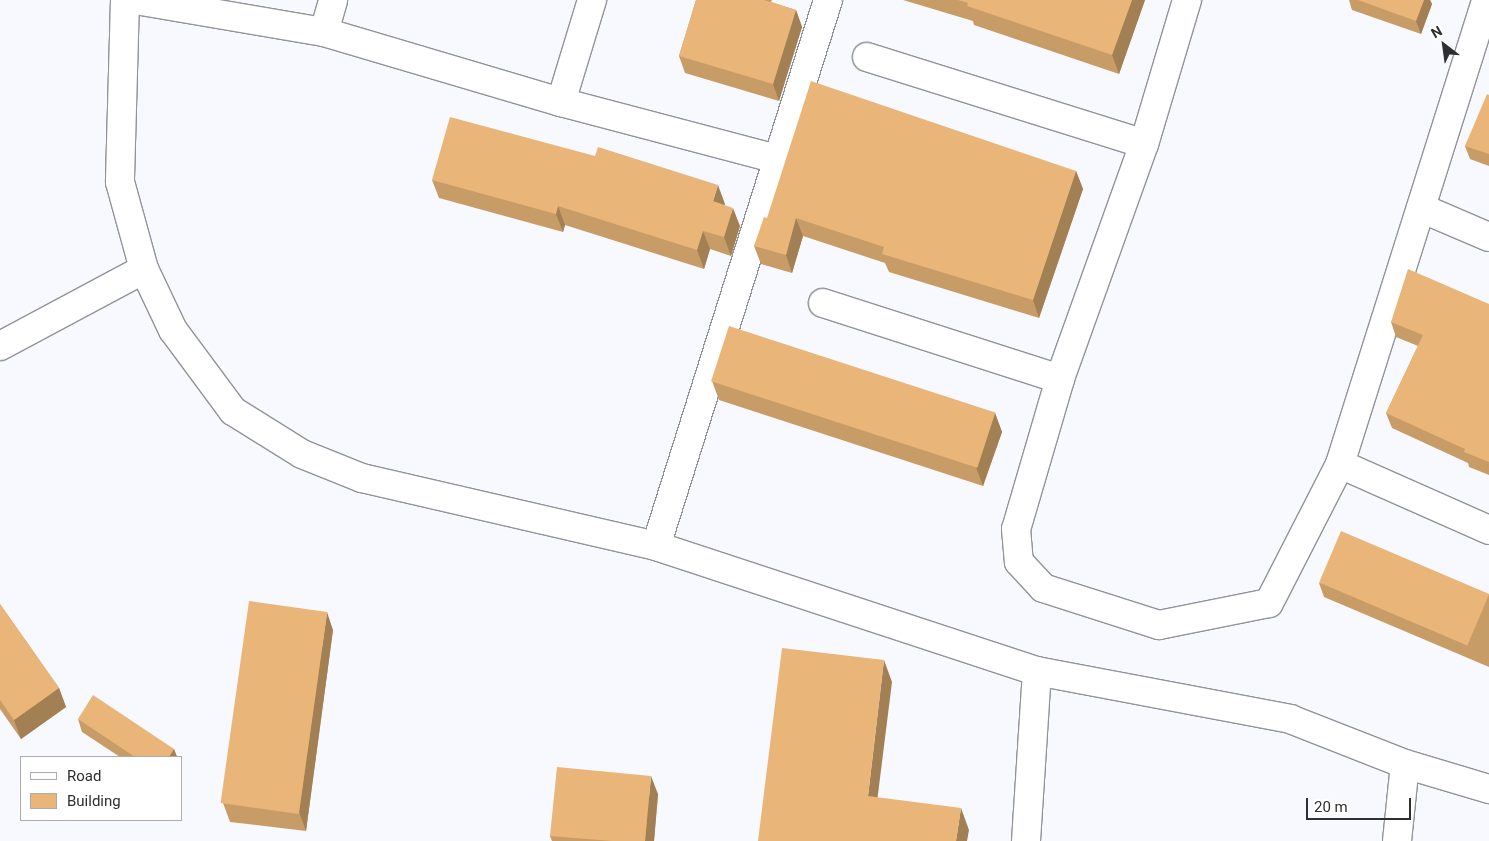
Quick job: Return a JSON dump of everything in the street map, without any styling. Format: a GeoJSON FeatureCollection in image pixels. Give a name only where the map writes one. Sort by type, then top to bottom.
{"type":"FeatureCollection","features":[{"type":"Feature","properties":{"kind":"street"},"geometry":{"type":"LineString","coordinates":[[125,0],[120,182],[144,269],[172,330],[233,411],[302,454],[362,478],[656,546],[1037,671],[1290,719],[1405,764],[1489,789]]}},
{"type":"Feature","properties":{"kind":"street"},"geometry":{"type":"LineString","coordinates":[[136,0],[324,32],[561,102],[776,159]]}},
{"type":"Feature","properties":{"kind":"street"},"geometry":{"type":"LineString","coordinates":[[324,32],[332,0]]}},
{"type":"Feature","properties":{"kind":"street"},"geometry":{"type":"LineString","coordinates":[[561,102],[592,0]]}},
{"type":"Feature","properties":{"kind":"street"},"geometry":{"type":"LineString","coordinates":[[656,546],[776,159],[828,0]]}},
{"type":"Feature","properties":{"kind":"street"},"geometry":{"type":"LineString","coordinates":[[1187,0],[1144,144],[1060,379],[1016,529],[1019,562],[1043,588],[1158,625],[1269,603],[1340,464],[1486,0]]}},
{"type":"Feature","properties":{"kind":"street"},"geometry":{"type":"LineString","coordinates":[[867,57],[1144,144]]}},
{"type":"Feature","properties":{"kind":"street"},"geometry":{"type":"LineString","coordinates":[[1421,208],[1489,237]]}},
{"type":"Feature","properties":{"kind":"street"},"geometry":{"type":"LineString","coordinates":[[0,346],[144,269]]}},
{"type":"Feature","properties":{"kind":"street"},"geometry":{"type":"LineString","coordinates":[[823,304],[1060,379]]}},
{"type":"Feature","properties":{"kind":"street"},"geometry":{"type":"LineString","coordinates":[[1340,464],[1489,530]]}},
{"type":"Feature","properties":{"kind":"street"},"geometry":{"type":"LineString","coordinates":[[1026,841],[1037,671]]}},
{"type":"Feature","properties":{"kind":"street"},"geometry":{"type":"LineString","coordinates":[[1397,841],[1405,764]]}},
{"type":"Feature","properties":{"kind":"building"},"geometry":{"type":"Polygon","coordinates":[[[696,0],[764,0],[796,10],[773,84],[679,56],[696,0]]]}},
{"type":"Feature","properties":{"kind":"building"},"geometry":{"type":"Polygon","coordinates":[[[958,0],[1132,0],[1112,55],[967,6],[968,3],[958,0]]]}},
{"type":"Feature","properties":{"kind":"building"},"geometry":{"type":"Polygon","coordinates":[[[1358,0],[1424,0],[1416,21],[1358,0]]]}},
{"type":"Feature","properties":{"kind":"building"},"geometry":{"type":"Polygon","coordinates":[[[811,81],[1076,171],[1033,300],[882,254],[884,247],[796,218],[786,255],[754,246],[764,217],[767,218],[811,81]]]}},
{"type":"Feature","properties":{"kind":"building"},"geometry":{"type":"Polygon","coordinates":[[[1487,94],[1489,95],[1489,154],[1465,146],[1487,94]]]}},
{"type":"Feature","properties":{"kind":"building"},"geometry":{"type":"Polygon","coordinates":[[[450,117],[595,156],[598,147],[718,185],[713,201],[733,208],[724,237],[703,231],[697,250],[558,206],[556,214],[432,180],[450,117]]]}},
{"type":"Feature","properties":{"kind":"building"},"geometry":{"type":"Polygon","coordinates":[[[1408,269],[1489,304],[1489,462],[1464,452],[1465,449],[1386,413],[1423,335],[1391,322],[1408,269]]]}},
{"type":"Feature","properties":{"kind":"building"},"geometry":{"type":"Polygon","coordinates":[[[729,326],[995,413],[977,468],[711,381],[729,326]]]}},
{"type":"Feature","properties":{"kind":"building"},"geometry":{"type":"Polygon","coordinates":[[[1341,531],[1489,594],[1467,645],[1319,583],[1341,531]]]}},
{"type":"Feature","properties":{"kind":"building"},"geometry":{"type":"Polygon","coordinates":[[[249,601],[327,612],[299,814],[221,803],[249,601]]]}},
{"type":"Feature","properties":{"kind":"building"},"geometry":{"type":"Polygon","coordinates":[[[0,604],[59,688],[14,720],[0,700],[0,604]]]}},
{"type":"Feature","properties":{"kind":"building"},"geometry":{"type":"Polygon","coordinates":[[[782,648],[884,660],[868,796],[961,808],[956,841],[758,841],[782,648]]]}},
{"type":"Feature","properties":{"kind":"building"},"geometry":{"type":"Polygon","coordinates":[[[93,695],[174,749],[170,756],[134,756],[78,719],[93,695]]]}},
{"type":"Feature","properties":{"kind":"building"},"geometry":{"type":"Polygon","coordinates":[[[557,767],[651,776],[645,841],[612,841],[550,836],[557,767]]]}}]}
